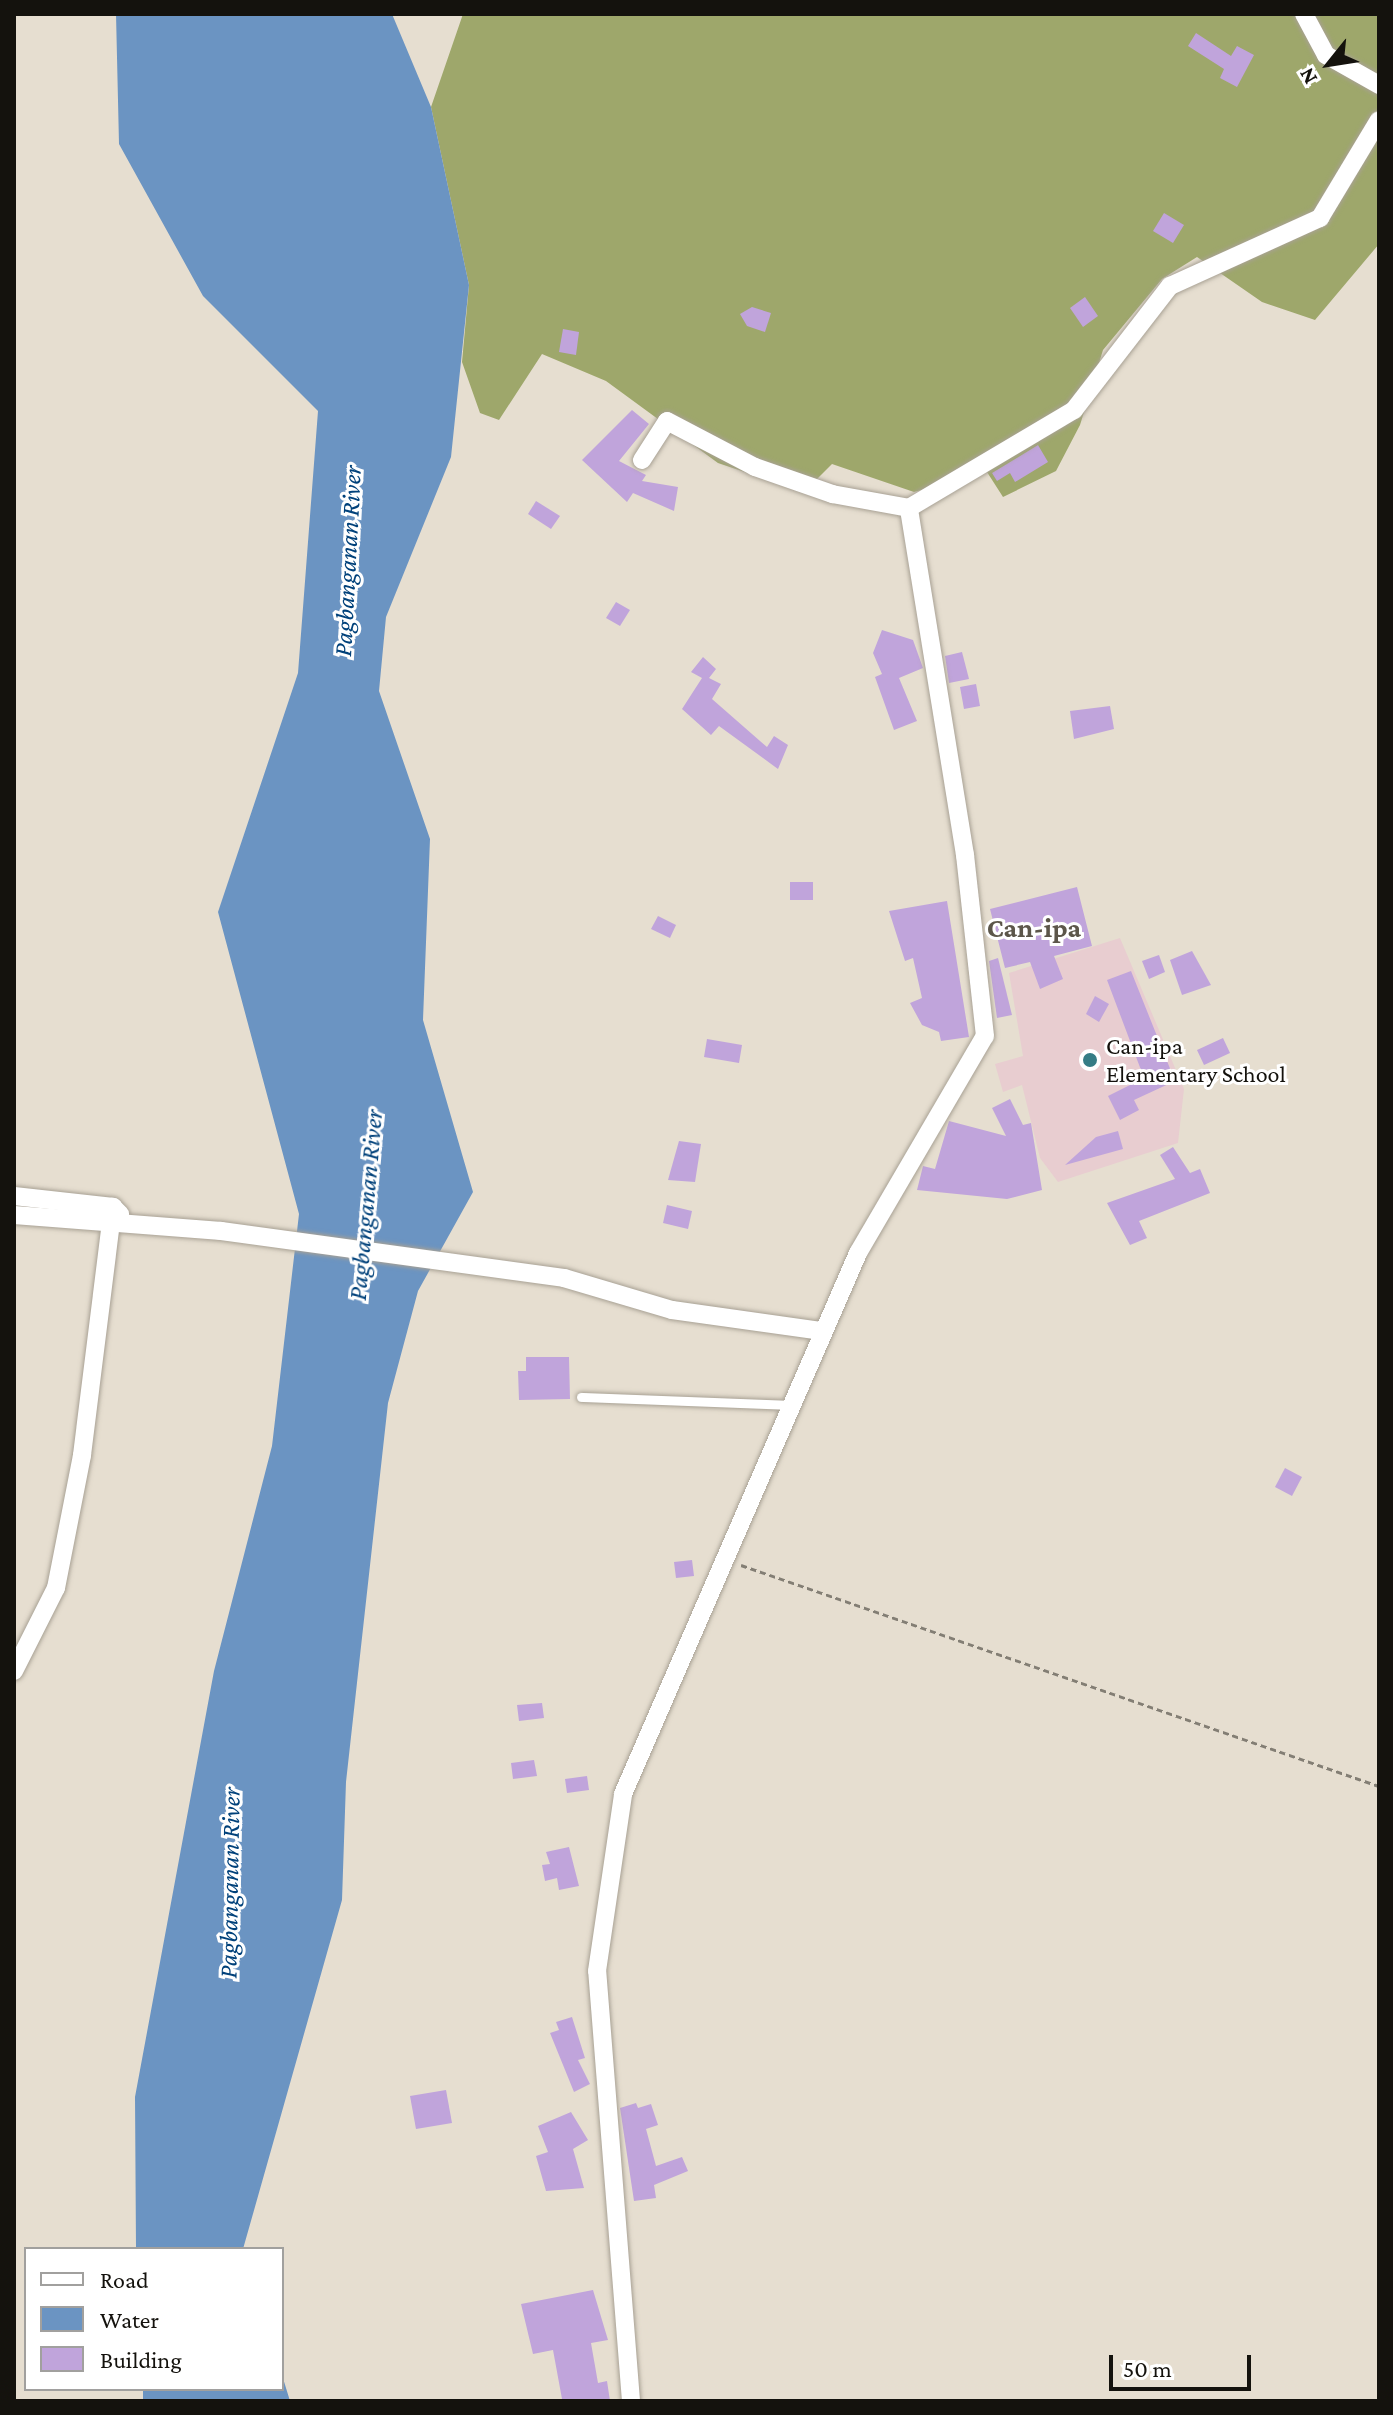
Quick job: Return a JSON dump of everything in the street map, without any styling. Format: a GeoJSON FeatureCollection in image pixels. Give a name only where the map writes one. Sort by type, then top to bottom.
{"type":"FeatureCollection","features":[{"type":"Feature","properties":{"kind":"street"},"geometry":{"type":"LineString","coordinates":[[1304,14],[1326,55],[1379,85]]}},
{"type":"Feature","properties":{"kind":"street"},"geometry":{"type":"LineString","coordinates":[[642,460],[667,421],[755,467],[832,494],[909,508],[1074,410],[1170,286],[1320,218],[1379,120]]}},
{"type":"Feature","properties":{"kind":"street"},"geometry":{"type":"LineString","coordinates":[[631,2401],[597,1971],[623,1794],[726,1560],[788,1405],[858,1253],[985,1036],[965,855],[915,577],[909,508]]}},
{"type":"Feature","properties":{"kind":"street"},"geometry":{"type":"LineString","coordinates":[[14,1196],[113,1207],[120,1224],[56,1588],[14,1671]]}},
{"type":"Feature","properties":{"kind":"street"},"geometry":{"type":"LineString","coordinates":[[14,1215],[221,1231],[564,1278],[672,1310],[821,1331]]}},
{"type":"Feature","properties":{"kind":"lane"},"geometry":{"type":"LineString","coordinates":[[581,1397],[788,1405]]}},
{"type":"Feature","properties":{"kind":"path"},"geometry":{"type":"LineString","coordinates":[[726,1560],[1379,1786]]}},
{"type":"Feature","properties":{"kind":"shaded area","name":"Can-ipa Elementary School"},"geometry":{"type":"Polygon","coordinates":[[[1120,938],[1184,1089],[1178,1143],[1058,1182],[1040,1158],[1022,1085],[1003,1092],[995,1064],[1023,1056],[1009,973],[1120,938]]]}},
{"type":"Feature","properties":{"kind":"green space"},"geometry":{"type":"Polygon","coordinates":[[[463,14],[1379,14],[1379,244],[1315,320],[1262,302],[1197,257],[1162,279],[1103,350],[1080,425],[1056,471],[1003,497],[987,472],[914,492],[832,464],[804,492],[718,463],[606,381],[542,354],[499,420],[480,413],[462,362],[469,285],[431,107],[463,14]]]}},
{"type":"Feature","properties":{"kind":"water","name":"Pagbanganan River"},"geometry":{"type":"Polygon","coordinates":[[[116,14],[392,14],[431,107],[469,285],[451,457],[386,617],[379,691],[430,839],[423,1020],[473,1192],[418,1291],[388,1403],[346,1782],[342,1900],[244,2247],[136,2247],[135,2097],[214,1671],[272,1446],[299,1214],[218,912],[298,673],[318,411],[203,296],[119,144],[116,14]]]}},
{"type":"Feature","properties":{"kind":"water"},"geometry":{"type":"Polygon","coordinates":[[[284,2382],[290,2401],[143,2401],[143,2391],[284,2391],[284,2382]]]}},
{"type":"Feature","properties":{"kind":"building"},"geometry":{"type":"Polygon","coordinates":[[[1196,33],[1231,56],[1237,46],[1254,55],[1237,87],[1220,78],[1224,69],[1188,46],[1196,33]]]}},
{"type":"Feature","properties":{"kind":"building"},"geometry":{"type":"Polygon","coordinates":[[[1164,213],[1184,225],[1173,243],[1153,231],[1164,213]]]}},
{"type":"Feature","properties":{"kind":"building"},"geometry":{"type":"Polygon","coordinates":[[[1085,297],[1098,316],[1083,327],[1070,308],[1085,297]]]}},
{"type":"Feature","properties":{"kind":"building"},"geometry":{"type":"Polygon","coordinates":[[[752,307],[771,313],[765,332],[747,326],[740,314],[752,307]]]}},
{"type":"Feature","properties":{"kind":"building"},"geometry":{"type":"Polygon","coordinates":[[[563,329],[579,332],[576,355],[559,352],[563,329]]]}},
{"type":"Feature","properties":{"kind":"building"},"geometry":{"type":"Polygon","coordinates":[[[632,410],[649,424],[619,461],[646,475],[642,481],[678,487],[674,511],[633,493],[627,502],[582,460],[632,410]]]}},
{"type":"Feature","properties":{"kind":"building"},"geometry":{"type":"Polygon","coordinates":[[[1038,445],[1048,462],[1015,482],[1010,473],[997,481],[992,473],[1038,445]]]}},
{"type":"Feature","properties":{"kind":"building"},"geometry":{"type":"Polygon","coordinates":[[[536,501],[560,516],[551,529],[528,514],[536,501]]]}},
{"type":"Feature","properties":{"kind":"building"},"geometry":{"type":"Polygon","coordinates":[[[616,602],[630,610],[620,626],[606,618],[616,602]]]}},
{"type":"Feature","properties":{"kind":"building"},"geometry":{"type":"Polygon","coordinates":[[[882,630],[913,640],[923,668],[899,678],[917,721],[894,730],[875,677],[882,674],[873,653],[882,630]]]}},
{"type":"Feature","properties":{"kind":"building"},"geometry":{"type":"Polygon","coordinates":[[[962,652],[969,679],[949,683],[945,656],[962,652]]]}},
{"type":"Feature","properties":{"kind":"building"},"geometry":{"type":"Polygon","coordinates":[[[703,657],[716,669],[709,678],[721,684],[712,699],[767,747],[774,736],[788,745],[778,769],[719,726],[711,735],[682,709],[702,678],[691,672],[703,657]]]}},
{"type":"Feature","properties":{"kind":"building"},"geometry":{"type":"Polygon","coordinates":[[[976,684],[980,706],[964,709],[960,687],[976,684]]]}},
{"type":"Feature","properties":{"kind":"building"},"geometry":{"type":"Polygon","coordinates":[[[1110,706],[1114,729],[1074,739],[1070,711],[1110,706]]]}},
{"type":"Feature","properties":{"kind":"building"},"geometry":{"type":"Polygon","coordinates":[[[790,882],[813,882],[813,900],[790,900],[790,882]]]}},
{"type":"Feature","properties":{"kind":"building"},"geometry":{"type":"Polygon","coordinates":[[[1077,887],[1092,946],[1054,956],[1063,979],[1040,989],[1030,962],[1005,968],[990,909],[1077,887]]]}},
{"type":"Feature","properties":{"kind":"building"},"geometry":{"type":"Polygon","coordinates":[[[947,901],[969,1037],[941,1041],[939,1032],[922,1025],[910,1003],[922,998],[913,958],[905,961],[889,911],[947,901]]]}},
{"type":"Feature","properties":{"kind":"building"},"geometry":{"type":"Polygon","coordinates":[[[658,916],[676,925],[670,938],[651,929],[658,916]]]}},
{"type":"Feature","properties":{"kind":"building"},"geometry":{"type":"Polygon","coordinates":[[[1192,951],[1211,985],[1182,995],[1170,960],[1192,951]]]}},
{"type":"Feature","properties":{"kind":"building"},"geometry":{"type":"Polygon","coordinates":[[[1159,955],[1165,972],[1149,979],[1142,961],[1159,955]]]}},
{"type":"Feature","properties":{"kind":"building"},"geometry":{"type":"Polygon","coordinates":[[[998,958],[1012,1015],[997,1018],[989,961],[998,958]]]}},
{"type":"Feature","properties":{"kind":"building"},"geometry":{"type":"Polygon","coordinates":[[[1131,971],[1175,1081],[1134,1100],[1139,1110],[1120,1120],[1108,1096],[1144,1078],[1107,980],[1131,971]]]}},
{"type":"Feature","properties":{"kind":"building"},"geometry":{"type":"Polygon","coordinates":[[[1095,996],[1109,1004],[1099,1022],[1086,1014],[1095,996]]]}},
{"type":"Feature","properties":{"kind":"building"},"geometry":{"type":"Polygon","coordinates":[[[1223,1038],[1230,1053],[1204,1065],[1197,1050],[1223,1038]]]}},
{"type":"Feature","properties":{"kind":"building"},"geometry":{"type":"Polygon","coordinates":[[[707,1039],[742,1045],[739,1063],[704,1057],[707,1039]]]}},
{"type":"Feature","properties":{"kind":"building"},"geometry":{"type":"Polygon","coordinates":[[[1010,1099],[1023,1125],[1031,1123],[1042,1190],[1007,1199],[917,1190],[923,1166],[935,1169],[949,1121],[1006,1136],[992,1108],[1010,1099]]]}},
{"type":"Feature","properties":{"kind":"building"},"geometry":{"type":"Polygon","coordinates":[[[1118,1131],[1123,1149],[1065,1165],[1096,1137],[1118,1131]]]}},
{"type":"Feature","properties":{"kind":"building"},"geometry":{"type":"Polygon","coordinates":[[[679,1141],[701,1144],[695,1182],[668,1180],[679,1141]]]}},
{"type":"Feature","properties":{"kind":"building"},"geometry":{"type":"Polygon","coordinates":[[[1173,1147],[1190,1173],[1200,1169],[1210,1193],[1139,1221],[1147,1238],[1130,1245],[1107,1203],[1175,1179],[1160,1155],[1173,1147]]]}},
{"type":"Feature","properties":{"kind":"building"},"geometry":{"type":"Polygon","coordinates":[[[667,1205],[692,1211],[688,1229],[663,1223],[667,1205]]]}},
{"type":"Feature","properties":{"kind":"building"},"geometry":{"type":"Polygon","coordinates":[[[526,1357],[569,1357],[570,1399],[519,1400],[518,1371],[526,1371],[526,1357]]]}},
{"type":"Feature","properties":{"kind":"building"},"geometry":{"type":"Polygon","coordinates":[[[1285,1468],[1302,1477],[1292,1496],[1275,1487],[1285,1468]]]}},
{"type":"Feature","properties":{"kind":"building"},"geometry":{"type":"Polygon","coordinates":[[[692,1560],[694,1576],[676,1578],[674,1562],[692,1560]]]}},
{"type":"Feature","properties":{"kind":"building"},"geometry":{"type":"Polygon","coordinates":[[[542,1703],[544,1718],[519,1721],[517,1705],[542,1703]]]}},
{"type":"Feature","properties":{"kind":"building"},"geometry":{"type":"Polygon","coordinates":[[[534,1760],[537,1776],[513,1779],[511,1763],[534,1760]]]}},
{"type":"Feature","properties":{"kind":"building"},"geometry":{"type":"Polygon","coordinates":[[[587,1776],[589,1790],[567,1793],[565,1779],[587,1776]]]}},
{"type":"Feature","properties":{"kind":"building"},"geometry":{"type":"Polygon","coordinates":[[[569,1847],[579,1886],[559,1890],[557,1878],[545,1881],[542,1865],[550,1864],[546,1852],[569,1847]]]}},
{"type":"Feature","properties":{"kind":"building"},"geometry":{"type":"Polygon","coordinates":[[[572,2017],[585,2058],[578,2060],[590,2084],[574,2092],[550,2033],[559,2030],[556,2022],[572,2017]]]}},
{"type":"Feature","properties":{"kind":"building"},"geometry":{"type":"Polygon","coordinates":[[[446,2090],[452,2123],[416,2129],[410,2096],[446,2090]]]}},
{"type":"Feature","properties":{"kind":"building"},"geometry":{"type":"Polygon","coordinates":[[[636,2103],[638,2108],[651,2104],[658,2125],[646,2129],[656,2166],[682,2157],[688,2171],[654,2185],[656,2198],[634,2201],[620,2108],[636,2103]]]}},
{"type":"Feature","properties":{"kind":"building"},"geometry":{"type":"Polygon","coordinates":[[[571,2112],[588,2140],[573,2149],[584,2188],[546,2191],[536,2156],[548,2152],[538,2126],[571,2112]]]}},
{"type":"Feature","properties":{"kind":"building"},"geometry":{"type":"Polygon","coordinates":[[[593,2290],[608,2340],[591,2343],[598,2383],[607,2381],[610,2401],[562,2399],[553,2350],[533,2354],[521,2304],[593,2290]]]}},
{"type":"Feature","properties":{"kind":"place","name":"Can-ipa Elementary School"},"geometry":{"type":"Point","coordinates":[1090,1060]}},
{"type":"Feature","properties":{"kind":"district","name":"Can-ipa"},"geometry":{"type":"Point","coordinates":[1034,928]}}]}
